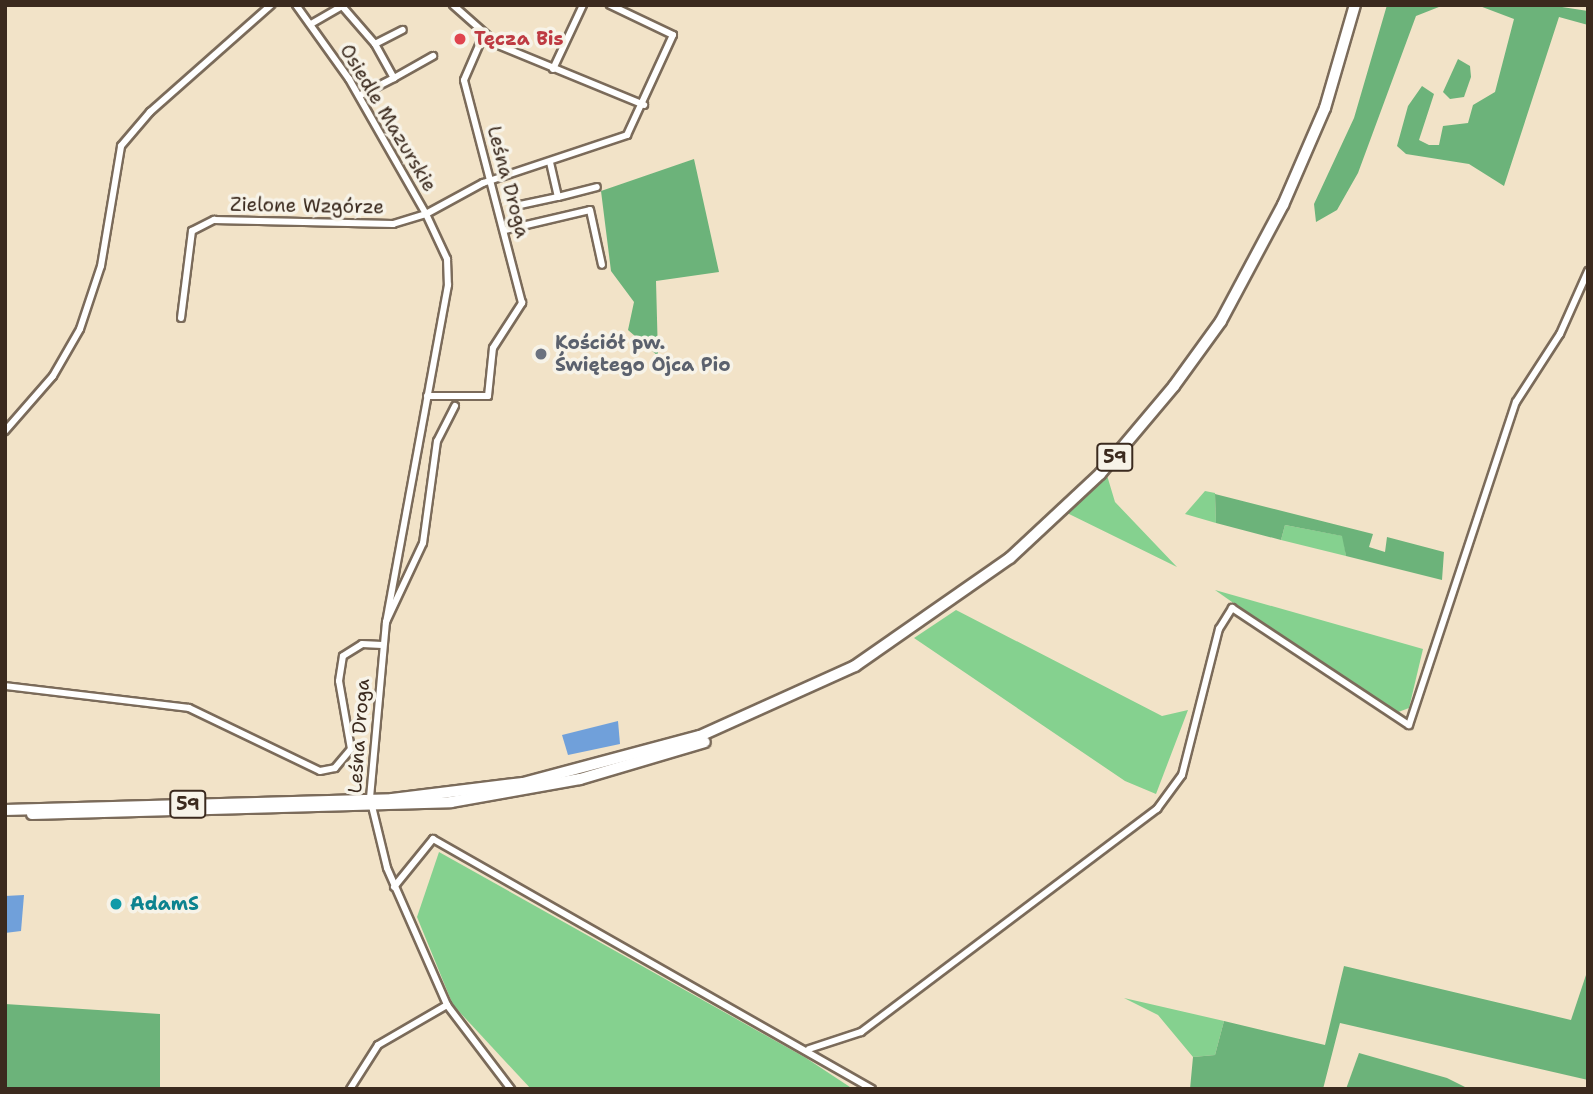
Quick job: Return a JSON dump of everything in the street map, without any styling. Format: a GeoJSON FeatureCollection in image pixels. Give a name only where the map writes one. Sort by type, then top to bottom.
{"type":"FeatureCollection","features":[{"type":"Feature","properties":{"kind":"main road","name":"59"},"geometry":{"type":"LineString","coordinates":[[5,811],[371,803],[558,776],[745,720],[911,632],[1041,530],[1174,386],[1269,236],[1321,119],[1355,5]]}},
{"type":"Feature","properties":{"kind":"street"},"geometry":{"type":"LineString","coordinates":[[5,431],[53,376],[80,329],[101,265],[121,146],[150,112],[271,5]]}},
{"type":"Feature","properties":{"kind":"street","name":"Osiedle Mazurskie"},"geometry":{"type":"LineString","coordinates":[[296,5],[359,96],[426,214],[491,180],[615,143],[637,124],[673,35],[610,5]]}},
{"type":"Feature","properties":{"kind":"street"},"geometry":{"type":"LineString","coordinates":[[453,5],[483,36],[554,69],[644,105]]}},
{"type":"Feature","properties":{"kind":"street"},"geometry":{"type":"LineString","coordinates":[[554,69],[583,5]]}},
{"type":"Feature","properties":{"kind":"street"},"geometry":{"type":"LineString","coordinates":[[311,24],[342,6],[374,44],[394,78]]}},
{"type":"Feature","properties":{"kind":"street"},"geometry":{"type":"LineString","coordinates":[[374,44],[403,30]]}},
{"type":"Feature","properties":{"kind":"street","name":"Leśna Droga"},"geometry":{"type":"LineString","coordinates":[[427,396],[488,396],[493,348],[522,303],[464,80],[483,36]]}},
{"type":"Feature","properties":{"kind":"street"},"geometry":{"type":"LineString","coordinates":[[359,96],[433,56]]}},
{"type":"Feature","properties":{"kind":"street"},"geometry":{"type":"LineString","coordinates":[[550,163],[558,197]]}},
{"type":"Feature","properties":{"kind":"street"},"geometry":{"type":"LineString","coordinates":[[520,205],[597,187]]}},
{"type":"Feature","properties":{"kind":"street"},"geometry":{"type":"LineString","coordinates":[[505,230],[590,210],[602,265]]}},
{"type":"Feature","properties":{"kind":"street"},"geometry":{"type":"LineString","coordinates":[[386,622],[449,269],[426,214]]}},
{"type":"Feature","properties":{"kind":"street","name":"Zielone Wzgórze"},"geometry":{"type":"LineString","coordinates":[[181,318],[192,231],[214,220],[393,224],[426,214]]}},
{"type":"Feature","properties":{"kind":"street"},"geometry":{"type":"LineString","coordinates":[[809,1049],[861,1032],[1157,809],[1182,775],[1219,629],[1232,608],[1409,725],[1516,402],[1560,334],[1588,271]]}},
{"type":"Feature","properties":{"kind":"street","name":"Leśna Droga"},"geometry":{"type":"LineString","coordinates":[[455,406],[437,441],[423,543],[386,622],[371,803],[394,887],[447,1005],[511,1089]]}},
{"type":"Feature","properties":{"kind":"street"},"geometry":{"type":"LineString","coordinates":[[5,686],[190,708],[320,771],[335,768],[351,749],[339,681],[343,656],[351,648],[382,645]]}},
{"type":"Feature","properties":{"kind":"street"},"geometry":{"type":"LineString","coordinates":[[394,887],[433,839],[809,1049],[872,1089]]}},
{"type":"Feature","properties":{"kind":"street"},"geometry":{"type":"LineString","coordinates":[[350,1089],[378,1045],[447,1005]]}},
{"type":"Feature","properties":{"kind":"green space"},"geometry":{"type":"Polygon","coordinates":[[[1387,5],[1444,5],[1416,16],[1358,173],[1337,210],[1316,222],[1314,204],[1354,118],[1387,5]]]}},
{"type":"Feature","properties":{"kind":"green space"},"geometry":{"type":"Polygon","coordinates":[[[1477,5],[1549,5],[1588,11],[1588,25],[1559,17],[1504,186],[1469,164],[1406,154],[1397,146],[1408,106],[1422,86],[1434,94],[1419,140],[1429,145],[1439,145],[1443,126],[1468,123],[1473,105],[1495,92],[1514,19],[1477,5]]]}},
{"type":"Feature","properties":{"kind":"green space"},"geometry":{"type":"Polygon","coordinates":[[[1458,59],[1470,66],[1471,77],[1464,97],[1450,99],[1443,92],[1458,59]]]}},
{"type":"Feature","properties":{"kind":"green space"},"geometry":{"type":"Polygon","coordinates":[[[694,159],[719,272],[656,281],[658,356],[628,330],[634,302],[611,271],[601,191],[694,159]]]}},
{"type":"Feature","properties":{"kind":"green space"},"geometry":{"type":"Polygon","coordinates":[[[1106,472],[1115,502],[1177,567],[1067,513],[1106,472]]]}},
{"type":"Feature","properties":{"kind":"green space"},"geometry":{"type":"Polygon","coordinates":[[[1205,491],[1215,493],[1216,523],[1185,514],[1205,491]]]}},
{"type":"Feature","properties":{"kind":"green space"},"geometry":{"type":"Polygon","coordinates":[[[1215,494],[1373,534],[1369,547],[1385,552],[1387,537],[1444,552],[1442,580],[1346,556],[1342,536],[1285,525],[1281,540],[1216,523],[1215,494]]]}},
{"type":"Feature","properties":{"kind":"green space"},"geometry":{"type":"Polygon","coordinates":[[[1285,525],[1343,536],[1346,556],[1281,540],[1285,525]]]}},
{"type":"Feature","properties":{"kind":"green space"},"geometry":{"type":"Polygon","coordinates":[[[1215,590],[1423,649],[1409,708],[1393,714],[1379,706],[1215,590]]]}},
{"type":"Feature","properties":{"kind":"green space"},"geometry":{"type":"Polygon","coordinates":[[[956,610],[1162,716],[1188,710],[1156,794],[1125,781],[914,638],[956,610]]]}},
{"type":"Feature","properties":{"kind":"green space"},"geometry":{"type":"Polygon","coordinates":[[[439,852],[806,1058],[853,1089],[531,1089],[453,1005],[417,917],[439,852]]]}},
{"type":"Feature","properties":{"kind":"green space"},"geometry":{"type":"Polygon","coordinates":[[[1344,966],[1571,1020],[1588,969],[1588,1080],[1340,1023],[1323,1089],[1190,1089],[1193,1057],[1215,1055],[1224,1021],[1325,1045],[1344,966]]]}},
{"type":"Feature","properties":{"kind":"green space"},"geometry":{"type":"Polygon","coordinates":[[[1124,998],[1224,1021],[1215,1055],[1193,1057],[1158,1015],[1124,998]]]}},
{"type":"Feature","properties":{"kind":"green space"},"geometry":{"type":"Polygon","coordinates":[[[5,1004],[160,1014],[160,1089],[5,1089],[5,1004]]]}},
{"type":"Feature","properties":{"kind":"green space"},"geometry":{"type":"Polygon","coordinates":[[[1359,1053],[1447,1078],[1465,1087],[1346,1089],[1359,1053]]]}},
{"type":"Feature","properties":{"kind":"water"},"geometry":{"type":"Polygon","coordinates":[[[618,721],[620,744],[568,755],[562,735],[618,721]]]}},
{"type":"Feature","properties":{"kind":"water"},"geometry":{"type":"Polygon","coordinates":[[[24,895],[21,931],[5,933],[5,896],[24,895]]]}},
{"type":"Feature","properties":{"kind":"place","name":"Tęcza Bis"},"geometry":{"type":"Point","coordinates":[460,39]}},
{"type":"Feature","properties":{"kind":"place","name":"Kościół pw. Świętego Ojca Pio"},"geometry":{"type":"Point","coordinates":[541,354]}},
{"type":"Feature","properties":{"kind":"place","name":"AdamS"},"geometry":{"type":"Point","coordinates":[116,904]}}]}
